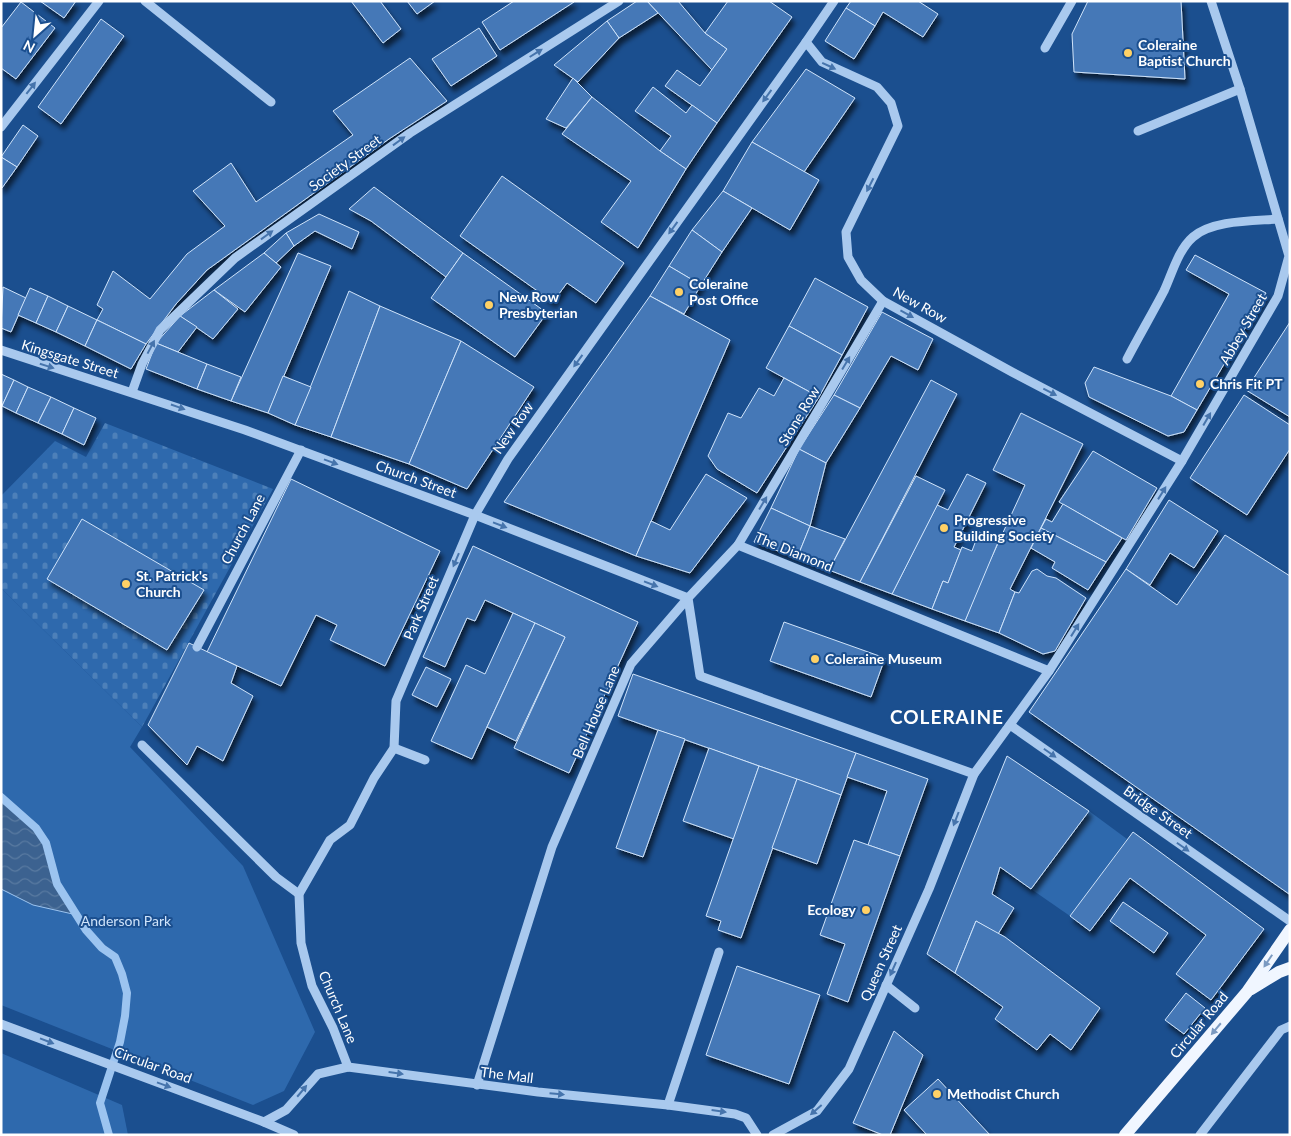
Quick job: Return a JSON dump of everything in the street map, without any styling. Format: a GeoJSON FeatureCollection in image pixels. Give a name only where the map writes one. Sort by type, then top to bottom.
{"type":"FeatureCollection","features":[{"type":"Feature","properties":{"kind":"main road","name":"Circular Road"},"geometry":{"type":"LineString","coordinates":[[1126,1135],[1247,992],[1290,930]]}},
{"type":"Feature","properties":{"kind":"main road"},"geometry":{"type":"LineString","coordinates":[[1247,992],[1279,972],[1290,968]]}},
{"type":"Feature","properties":{"kind":"street"},"geometry":{"type":"LineString","coordinates":[[1,126],[99,1]]}},
{"type":"Feature","properties":{"kind":"street"},"geometry":{"type":"LineString","coordinates":[[145,1],[271,102]]}},
{"type":"Feature","properties":{"kind":"street","name":"Society Street"},"geometry":{"type":"LineString","coordinates":[[132,392],[142,364],[160,330],[235,258],[410,133],[619,1]]}},
{"type":"Feature","properties":{"kind":"street","name":"New Row"},"geometry":{"type":"LineString","coordinates":[[475,515],[508,459],[834,1]]}},
{"type":"Feature","properties":{"kind":"street"},"geometry":{"type":"LineString","coordinates":[[1046,48],[1072,1]]}},
{"type":"Feature","properties":{"kind":"street","name":"Abbey Street"},"geometry":{"type":"LineString","coordinates":[[1182,461],[1278,296],[1290,256],[1240,89],[1211,1]]}},
{"type":"Feature","properties":{"kind":"street","name":"New Row"},"geometry":{"type":"LineString","coordinates":[[806,42],[822,62],[877,87],[891,103],[898,126],[846,232],[848,257],[861,280],[883,301],[1012,372],[1182,461]]}},
{"type":"Feature","properties":{"kind":"street"},"geometry":{"type":"LineString","coordinates":[[1138,131],[1240,89]]}},
{"type":"Feature","properties":{"kind":"street"},"geometry":{"type":"LineString","coordinates":[[1127,359],[1184,248],[1193,236],[1206,229],[1226,224],[1278,219]]}},
{"type":"Feature","properties":{"kind":"street","name":"Stone Row"},"geometry":{"type":"LineString","coordinates":[[738,544],[883,301]]}},
{"type":"Feature","properties":{"kind":"street","name":"Kingsgate Street"},"geometry":{"type":"LineString","coordinates":[[1,350],[132,392]]}},
{"type":"Feature","properties":{"kind":"street","name":"Church Street"},"geometry":{"type":"LineString","coordinates":[[132,392],[301,450],[688,598]]}},
{"type":"Feature","properties":{"kind":"street","name":"Church Lane"},"geometry":{"type":"LineString","coordinates":[[197,647],[301,450]]}},
{"type":"Feature","properties":{"kind":"street"},"geometry":{"type":"LineString","coordinates":[[688,598],[700,676],[974,774],[1049,671],[1182,461]]}},
{"type":"Feature","properties":{"kind":"street","name":"Park Street"},"geometry":{"type":"LineString","coordinates":[[394,748],[396,701],[475,515]]}},
{"type":"Feature","properties":{"kind":"street","name":"The Diamond"},"geometry":{"type":"LineString","coordinates":[[688,598],[738,544],[1049,671]]}},
{"type":"Feature","properties":{"kind":"street","name":"Bell House Lane"},"geometry":{"type":"LineString","coordinates":[[477,1085],[552,847],[631,664],[688,598]]}},
{"type":"Feature","properties":{"kind":"street","name":"Bridge Street"},"geometry":{"type":"LineString","coordinates":[[1010,725],[1290,921]]}},
{"type":"Feature","properties":{"kind":"street"},"geometry":{"type":"LineString","coordinates":[[142,745],[276,877],[299,894],[330,840],[350,825],[374,778],[394,748],[425,760]]}},
{"type":"Feature","properties":{"kind":"street","name":"Queen Street"},"geometry":{"type":"LineString","coordinates":[[774,1135],[817,1111],[849,1068],[929,889],[974,774]]}},
{"type":"Feature","properties":{"kind":"street","name":"Church Lane"},"geometry":{"type":"LineString","coordinates":[[299,894],[301,943],[312,986],[333,1028],[348,1067]]}},
{"type":"Feature","properties":{"kind":"street"},"geometry":{"type":"LineString","coordinates":[[668,1105],[719,952]]}},
{"type":"Feature","properties":{"kind":"street"},"geometry":{"type":"LineString","coordinates":[[886,985],[915,1008]]}},
{"type":"Feature","properties":{"kind":"street","name":"Circular Road"},"geometry":{"type":"LineString","coordinates":[[1,1024],[264,1122],[294,1135]]}},
{"type":"Feature","properties":{"kind":"street"},"geometry":{"type":"LineString","coordinates":[[1200,1135],[1281,1030],[1290,1026]]}},
{"type":"Feature","properties":{"kind":"street","name":"The Mall"},"geometry":{"type":"LineString","coordinates":[[264,1122],[286,1110],[318,1074],[348,1067],[477,1085],[735,1114],[746,1118],[757,1135]]}},
{"type":"Feature","properties":{"kind":"green space"},"geometry":{"type":"Polygon","coordinates":[[[105,423],[273,489],[142,727],[1,588],[1,496],[55,441],[86,457],[105,423]]]}},
{"type":"Feature","properties":{"kind":"green space","name":"Anderson Park"},"geometry":{"type":"Polygon","coordinates":[[[1,588],[142,727],[130,747],[243,866],[315,1032],[284,1091],[253,1105],[1,1005],[1,588]]]}},
{"type":"Feature","properties":{"kind":"green space"},"geometry":{"type":"Polygon","coordinates":[[[1089,811],[1127,839],[1070,916],[1031,889],[1089,811]]]}},
{"type":"Feature","properties":{"kind":"green space"},"geometry":{"type":"Polygon","coordinates":[[[1,1053],[122,1105],[128,1135],[1,1135],[1,1053]]]}},
{"type":"Feature","properties":{"kind":"water"},"geometry":{"type":"Polygon","coordinates":[[[1,797],[36,828],[46,843],[57,884],[77,915],[33,905],[1,889],[1,797]]]}},
{"type":"Feature","properties":{"kind":"building"},"geometry":{"type":"Polygon","coordinates":[[[40,1],[76,1],[64,18],[40,1]]]}},
{"type":"Feature","properties":{"kind":"building"},"geometry":{"type":"Polygon","coordinates":[[[351,1],[380,1],[401,29],[383,43],[351,1]]]}},
{"type":"Feature","properties":{"kind":"building"},"geometry":{"type":"Polygon","coordinates":[[[407,1],[435,1],[417,14],[407,1]]]}},
{"type":"Feature","properties":{"kind":"building"},"geometry":{"type":"Polygon","coordinates":[[[514,1],[574,2],[500,50],[482,22],[514,1]]]}},
{"type":"Feature","properties":{"kind":"building"},"geometry":{"type":"Polygon","coordinates":[[[637,1],[647,1],[658,13],[619,38],[607,21],[637,1]]]}},
{"type":"Feature","properties":{"kind":"building"},"geometry":{"type":"Polygon","coordinates":[[[647,1],[678,1],[705,33],[727,49],[712,70],[647,1]]]}},
{"type":"Feature","properties":{"kind":"building"},"geometry":{"type":"Polygon","coordinates":[[[728,1],[769,1],[792,17],[717,123],[665,86],[677,70],[700,86],[727,49],[705,33],[728,1]]]}},
{"type":"Feature","properties":{"kind":"building"},"geometry":{"type":"Polygon","coordinates":[[[851,1],[918,1],[938,14],[923,37],[883,12],[875,26],[846,8],[851,1]]]}},
{"type":"Feature","properties":{"kind":"building","name":"Coleraine Baptist Church"},"geometry":{"type":"Polygon","coordinates":[[[1088,1],[1181,1],[1185,79],[1074,72],[1072,34],[1088,1]]]}},
{"type":"Feature","properties":{"kind":"building"},"geometry":{"type":"Polygon","coordinates":[[[21,2],[55,28],[16,79],[1,68],[1,28],[21,2]]]}},
{"type":"Feature","properties":{"kind":"building"},"geometry":{"type":"Polygon","coordinates":[[[846,8],[875,26],[854,59],[825,41],[846,8]]]}},
{"type":"Feature","properties":{"kind":"building"},"geometry":{"type":"Polygon","coordinates":[[[101,19],[124,36],[61,124],[38,107],[101,19]]]}},
{"type":"Feature","properties":{"kind":"building"},"geometry":{"type":"Polygon","coordinates":[[[607,21],[619,38],[578,82],[554,65],[607,21]]]}},
{"type":"Feature","properties":{"kind":"building"},"geometry":{"type":"Polygon","coordinates":[[[479,28],[497,56],[451,86],[432,59],[479,28]]]}},
{"type":"Feature","properties":{"kind":"building"},"geometry":{"type":"Polygon","coordinates":[[[410,58],[447,101],[389,139],[207,270],[176,304],[146,344],[97,320],[103,309],[97,305],[113,271],[150,299],[187,254],[225,226],[193,191],[231,163],[256,202],[353,135],[333,111],[410,58]]]}},
{"type":"Feature","properties":{"kind":"building"},"geometry":{"type":"Polygon","coordinates":[[[806,69],[855,98],[804,172],[752,142],[806,69]]]}},
{"type":"Feature","properties":{"kind":"building"},"geometry":{"type":"Polygon","coordinates":[[[573,78],[592,97],[566,128],[546,119],[573,78]]]}},
{"type":"Feature","properties":{"kind":"building"},"geometry":{"type":"Polygon","coordinates":[[[653,87],[686,113],[692,105],[717,123],[686,169],[660,151],[671,136],[635,111],[653,87]]]}},
{"type":"Feature","properties":{"kind":"building"},"geometry":{"type":"Polygon","coordinates":[[[592,97],[660,151],[686,169],[638,248],[601,222],[631,181],[562,134],[592,97]]]}},
{"type":"Feature","properties":{"kind":"building"},"geometry":{"type":"Polygon","coordinates":[[[23,125],[38,136],[17,167],[1,157],[23,125]]]}},
{"type":"Feature","properties":{"kind":"building"},"geometry":{"type":"Polygon","coordinates":[[[752,142],[819,180],[790,230],[723,191],[752,142]]]}},
{"type":"Feature","properties":{"kind":"building"},"geometry":{"type":"Polygon","coordinates":[[[1,157],[17,167],[2,188],[1,188],[1,157]]]}},
{"type":"Feature","properties":{"kind":"building"},"geometry":{"type":"Polygon","coordinates":[[[502,176],[624,263],[596,303],[567,283],[553,302],[460,236],[502,176]]]}},
{"type":"Feature","properties":{"kind":"building"},"geometry":{"type":"Polygon","coordinates":[[[374,187],[463,253],[446,277],[371,221],[349,209],[374,187]]]}},
{"type":"Feature","properties":{"kind":"building"},"geometry":{"type":"Polygon","coordinates":[[[723,191],[752,208],[722,252],[692,230],[723,191]]]}},
{"type":"Feature","properties":{"kind":"building"},"geometry":{"type":"Polygon","coordinates":[[[319,214],[359,232],[352,249],[315,231],[294,246],[286,233],[319,214]]]}},
{"type":"Feature","properties":{"kind":"building"},"geometry":{"type":"Polygon","coordinates":[[[692,230],[722,252],[701,285],[669,266],[692,230]]]}},
{"type":"Feature","properties":{"kind":"building"},"geometry":{"type":"Polygon","coordinates":[[[286,233],[294,246],[276,263],[264,253],[286,233]]]}},
{"type":"Feature","properties":{"kind":"building"},"geometry":{"type":"Polygon","coordinates":[[[264,253],[281,267],[245,312],[214,290],[264,253]]]}},
{"type":"Feature","properties":{"kind":"building"},"geometry":{"type":"Polygon","coordinates":[[[298,253],[331,266],[268,413],[231,401],[298,253]]]}},
{"type":"Feature","properties":{"kind":"building","name":"New Row Presbyterian"},"geometry":{"type":"Polygon","coordinates":[[[463,253],[547,313],[515,357],[431,298],[463,253]]]}},
{"type":"Feature","properties":{"kind":"building"},"geometry":{"type":"Polygon","coordinates":[[[1195,255],[1266,293],[1197,410],[1171,396],[1229,294],[1186,270],[1195,255]]]}},
{"type":"Feature","properties":{"kind":"building"},"geometry":{"type":"Polygon","coordinates":[[[669,266],[701,285],[684,314],[650,296],[669,266]]]}},
{"type":"Feature","properties":{"kind":"building"},"geometry":{"type":"Polygon","coordinates":[[[815,278],[868,307],[842,355],[789,326],[815,278]]]}},
{"type":"Feature","properties":{"kind":"building"},"geometry":{"type":"Polygon","coordinates":[[[3,287],[26,298],[11,332],[1,328],[3,287]]]}},
{"type":"Feature","properties":{"kind":"building"},"geometry":{"type":"Polygon","coordinates":[[[30,288],[48,296],[36,323],[18,315],[30,288]]]}},
{"type":"Feature","properties":{"kind":"building"},"geometry":{"type":"Polygon","coordinates":[[[214,290],[238,309],[213,339],[180,316],[214,290]]]}},
{"type":"Feature","properties":{"kind":"building"},"geometry":{"type":"Polygon","coordinates":[[[349,291],[380,306],[331,437],[295,425],[349,291]]]}},
{"type":"Feature","properties":{"kind":"building"},"geometry":{"type":"Polygon","coordinates":[[[48,296],[68,306],[56,332],[36,323],[48,296]]]}},
{"type":"Feature","properties":{"kind":"building"},"geometry":{"type":"Polygon","coordinates":[[[650,296],[730,340],[636,556],[504,502],[650,296]]]}},
{"type":"Feature","properties":{"kind":"building"},"geometry":{"type":"Polygon","coordinates":[[[68,306],[97,320],[85,346],[56,332],[68,306]]]}},
{"type":"Feature","properties":{"kind":"building"},"geometry":{"type":"Polygon","coordinates":[[[380,306],[461,341],[409,464],[331,437],[380,306]]]}},
{"type":"Feature","properties":{"kind":"building"},"geometry":{"type":"Polygon","coordinates":[[[882,312],[933,339],[918,370],[891,356],[860,408],[834,395],[882,312]]]}},
{"type":"Feature","properties":{"kind":"building"},"geometry":{"type":"Polygon","coordinates":[[[180,316],[197,327],[178,352],[156,343],[180,316]]]}},
{"type":"Feature","properties":{"kind":"building"},"geometry":{"type":"Polygon","coordinates":[[[97,320],[146,344],[131,369],[85,346],[97,320]]]}},
{"type":"Feature","properties":{"kind":"building"},"geometry":{"type":"Polygon","coordinates":[[[1290,322],[1290,417],[1246,390],[1290,322]]]}},
{"type":"Feature","properties":{"kind":"building"},"geometry":{"type":"Polygon","coordinates":[[[789,326],[842,355],[819,397],[766,368],[789,326]]]}},
{"type":"Feature","properties":{"kind":"building"},"geometry":{"type":"Polygon","coordinates":[[[461,341],[534,387],[467,489],[409,464],[461,341]]]}},
{"type":"Feature","properties":{"kind":"building"},"geometry":{"type":"Polygon","coordinates":[[[156,343],[207,364],[197,389],[146,369],[156,343]]]}},
{"type":"Feature","properties":{"kind":"building"},"geometry":{"type":"Polygon","coordinates":[[[207,364],[241,377],[231,401],[197,389],[207,364]]]}},
{"type":"Feature","properties":{"kind":"building"},"geometry":{"type":"Polygon","coordinates":[[[1094,367],[1171,396],[1197,410],[1184,432],[1168,436],[1089,397],[1085,383],[1094,367]]]}},
{"type":"Feature","properties":{"kind":"building"},"geometry":{"type":"Polygon","coordinates":[[[1,374],[14,380],[2,406],[1,406],[1,374]]]}},
{"type":"Feature","properties":{"kind":"building"},"geometry":{"type":"Polygon","coordinates":[[[283,376],[311,387],[295,425],[268,413],[283,376]]]}},
{"type":"Feature","properties":{"kind":"building"},"geometry":{"type":"Polygon","coordinates":[[[784,378],[819,397],[757,493],[717,469],[708,456],[728,413],[741,418],[759,388],[774,396],[784,378]]]}},
{"type":"Feature","properties":{"kind":"building"},"geometry":{"type":"Polygon","coordinates":[[[14,380],[28,387],[16,413],[2,406],[14,380]]]}},
{"type":"Feature","properties":{"kind":"building"},"geometry":{"type":"Polygon","coordinates":[[[931,380],[957,394],[860,582],[829,570],[931,380]]]}},
{"type":"Feature","properties":{"kind":"building"},"geometry":{"type":"Polygon","coordinates":[[[28,387],[51,397],[38,423],[16,413],[28,387]]]}},
{"type":"Feature","properties":{"kind":"building"},"geometry":{"type":"Polygon","coordinates":[[[834,395],[860,408],[826,463],[799,449],[834,395]]]}},
{"type":"Feature","properties":{"kind":"building"},"geometry":{"type":"Polygon","coordinates":[[[1244,395],[1290,425],[1290,449],[1247,515],[1190,478],[1244,395]]]}},
{"type":"Feature","properties":{"kind":"building"},"geometry":{"type":"Polygon","coordinates":[[[51,397],[74,408],[62,434],[38,423],[51,397]]]}},
{"type":"Feature","properties":{"kind":"building"},"geometry":{"type":"Polygon","coordinates":[[[74,408],[96,418],[84,445],[62,434],[74,408]]]}},
{"type":"Feature","properties":{"kind":"building"},"geometry":{"type":"Polygon","coordinates":[[[1021,413],[1083,444],[1010,589],[1015,592],[999,633],[965,621],[982,578],[1025,485],[993,470],[1021,413]]]}},
{"type":"Feature","properties":{"kind":"building"},"geometry":{"type":"Polygon","coordinates":[[[799,449],[826,463],[810,526],[771,508],[799,449]]]}},
{"type":"Feature","properties":{"kind":"building"},"geometry":{"type":"Polygon","coordinates":[[[1093,451],[1157,488],[1126,540],[1059,502],[1093,451]]]}},
{"type":"Feature","properties":{"kind":"building"},"geometry":{"type":"Polygon","coordinates":[[[706,474],[747,498],[690,573],[636,556],[651,521],[670,530],[706,474]]]}},
{"type":"Feature","properties":{"kind":"building","name":"Progressive Building Society"},"geometry":{"type":"Polygon","coordinates":[[[967,474],[986,483],[954,547],[961,550],[948,583],[943,581],[932,609],[892,594],[937,505],[948,510],[967,474]]]}},
{"type":"Feature","properties":{"kind":"building"},"geometry":{"type":"Polygon","coordinates":[[[916,476],[945,490],[892,594],[860,582],[916,476]]]}},
{"type":"Feature","properties":{"kind":"building"},"geometry":{"type":"Polygon","coordinates":[[[291,479],[440,551],[385,666],[330,640],[337,625],[316,615],[281,686],[207,652],[291,479]]]}},
{"type":"Feature","properties":{"kind":"building"},"geometry":{"type":"Polygon","coordinates":[[[1169,500],[1218,531],[1194,568],[1170,553],[1150,585],[1126,569],[1169,500]]]}},
{"type":"Feature","properties":{"kind":"building"},"geometry":{"type":"Polygon","coordinates":[[[1063,504],[1122,538],[1106,562],[1041,528],[1046,519],[1052,522],[1063,504]]]}},
{"type":"Feature","properties":{"kind":"building"},"geometry":{"type":"Polygon","coordinates":[[[771,508],[810,526],[797,558],[754,542],[771,508]]]}},
{"type":"Feature","properties":{"kind":"building","name":"St. Patrick's Church"},"geometry":{"type":"Polygon","coordinates":[[[82,519],[204,590],[167,650],[47,579],[82,519]]]}},
{"type":"Feature","properties":{"kind":"building"},"geometry":{"type":"Polygon","coordinates":[[[810,526],[845,539],[829,570],[797,558],[810,526]]]}},
{"type":"Feature","properties":{"kind":"building"},"geometry":{"type":"Polygon","coordinates":[[[1041,528],[1106,562],[1088,590],[1052,568],[1055,562],[1031,548],[1041,528]]]}},
{"type":"Feature","properties":{"kind":"building"},"geometry":{"type":"Polygon","coordinates":[[[979,532],[999,540],[965,621],[932,609],[943,581],[948,583],[962,547],[972,551],[979,532]]]}},
{"type":"Feature","properties":{"kind":"building"},"geometry":{"type":"Polygon","coordinates":[[[1225,535],[1290,576],[1289,894],[1029,712],[1126,569],[1177,605],[1225,535]]]}},
{"type":"Feature","properties":{"kind":"building"},"geometry":{"type":"Polygon","coordinates":[[[473,546],[638,622],[569,773],[514,748],[565,637],[485,600],[475,621],[467,618],[445,667],[423,657],[473,546]]]}},
{"type":"Feature","properties":{"kind":"building"},"geometry":{"type":"Polygon","coordinates":[[[1037,569],[1047,576],[1056,578],[1086,598],[1055,651],[1043,654],[999,633],[1015,592],[1019,593],[1032,571],[1037,569]]]}},
{"type":"Feature","properties":{"kind":"building"},"geometry":{"type":"Polygon","coordinates":[[[513,613],[535,623],[472,759],[431,741],[466,665],[485,674],[513,613]]]}},
{"type":"Feature","properties":{"kind":"building"},"geometry":{"type":"Polygon","coordinates":[[[784,622],[885,658],[871,697],[770,661],[784,622]]]}},
{"type":"Feature","properties":{"kind":"building"},"geometry":{"type":"Polygon","coordinates":[[[535,623],[565,637],[516,741],[487,727],[535,623]]]}},
{"type":"Feature","properties":{"kind":"building"},"geometry":{"type":"Polygon","coordinates":[[[189,643],[237,666],[231,683],[253,696],[223,761],[197,746],[187,765],[148,725],[189,643]]]}},
{"type":"Feature","properties":{"kind":"building"},"geometry":{"type":"Polygon","coordinates":[[[426,667],[451,679],[437,707],[412,695],[426,667]]]}},
{"type":"Feature","properties":{"kind":"building"},"geometry":{"type":"Polygon","coordinates":[[[633,674],[856,753],[841,795],[618,716],[633,674]]]}},
{"type":"Feature","properties":{"kind":"building"},"geometry":{"type":"Polygon","coordinates":[[[658,730],[685,739],[643,857],[616,848],[658,730]]]}},
{"type":"Feature","properties":{"kind":"building"},"geometry":{"type":"Polygon","coordinates":[[[709,748],[759,766],[734,839],[683,821],[709,748]]]}},
{"type":"Feature","properties":{"kind":"building"},"geometry":{"type":"Polygon","coordinates":[[[856,753],[928,779],[900,856],[868,845],[887,791],[847,777],[856,753]]]}},
{"type":"Feature","properties":{"kind":"building"},"geometry":{"type":"Polygon","coordinates":[[[1007,756],[1089,811],[1031,889],[1000,867],[992,894],[1014,908],[998,934],[976,921],[955,973],[927,954],[1007,756]]]}},
{"type":"Feature","properties":{"kind":"building"},"geometry":{"type":"Polygon","coordinates":[[[759,766],[797,779],[741,938],[718,930],[721,921],[706,916],[759,766]]]}},
{"type":"Feature","properties":{"kind":"building"},"geometry":{"type":"Polygon","coordinates":[[[797,779],[841,795],[817,864],[772,848],[797,779]]]}},
{"type":"Feature","properties":{"kind":"building"},"geometry":{"type":"Polygon","coordinates":[[[1133,832],[1264,929],[1211,1000],[1176,974],[1206,935],[1130,878],[1090,931],[1070,916],[1133,832]]]}},
{"type":"Feature","properties":{"kind":"building"},"geometry":{"type":"Polygon","coordinates":[[[854,840],[900,856],[848,1002],[827,994],[845,944],[820,935],[854,840]]]}},
{"type":"Feature","properties":{"kind":"building"},"geometry":{"type":"Polygon","coordinates":[[[1123,902],[1168,933],[1154,953],[1110,921],[1123,902]]]}},
{"type":"Feature","properties":{"kind":"building"},"geometry":{"type":"Polygon","coordinates":[[[976,921],[1005,937],[1100,1008],[1071,1050],[1050,1034],[1037,1050],[995,1019],[1003,1007],[955,973],[976,921]]]}},
{"type":"Feature","properties":{"kind":"building"},"geometry":{"type":"Polygon","coordinates":[[[737,966],[820,995],[789,1084],[706,1055],[737,966]]]}},
{"type":"Feature","properties":{"kind":"building"},"geometry":{"type":"Polygon","coordinates":[[[1186,993],[1205,1008],[1184,1034],[1165,1020],[1186,993]]]}},
{"type":"Feature","properties":{"kind":"building"},"geometry":{"type":"Polygon","coordinates":[[[894,1031],[923,1055],[890,1135],[883,1135],[853,1123],[894,1031]]]}},
{"type":"Feature","properties":{"kind":"building","name":"Methodist Church"},"geometry":{"type":"Polygon","coordinates":[[[938,1079],[990,1135],[927,1135],[904,1110],[938,1079]]]}},
{"type":"Feature","properties":{"kind":"waterway"},"geometry":{"type":"LineString","coordinates":[[1,797],[36,828],[46,843],[57,884],[86,930],[102,948],[115,957],[122,974],[127,993],[125,1016],[120,1042],[100,1103],[109,1135]]}},
{"type":"Feature","properties":{"kind":"place","name":"Coleraine Baptist Church"},"geometry":{"type":"Point","coordinates":[1128,53]}},
{"type":"Feature","properties":{"kind":"place","name":"Coleraine Post Office"},"geometry":{"type":"Point","coordinates":[679,292]}},
{"type":"Feature","properties":{"kind":"place","name":"New Row Presbyterian"},"geometry":{"type":"Point","coordinates":[489,305]}},
{"type":"Feature","properties":{"kind":"place","name":"Chris Fit PT"},"geometry":{"type":"Point","coordinates":[1200,384]}},
{"type":"Feature","properties":{"kind":"place","name":"Progressive Building Society"},"geometry":{"type":"Point","coordinates":[944,528]}},
{"type":"Feature","properties":{"kind":"place","name":"St. Patrick's Church"},"geometry":{"type":"Point","coordinates":[126,584]}},
{"type":"Feature","properties":{"kind":"place","name":"Coleraine Museum"},"geometry":{"type":"Point","coordinates":[815,659]}},
{"type":"Feature","properties":{"kind":"place","name":"Ecology"},"geometry":{"type":"Point","coordinates":[866,910]}},
{"type":"Feature","properties":{"kind":"place","name":"Methodist Church"},"geometry":{"type":"Point","coordinates":[937,1094]}},
{"type":"Feature","properties":{"kind":"district","name":"COLERAINE"},"geometry":{"type":"Point","coordinates":[947,717]}}]}
